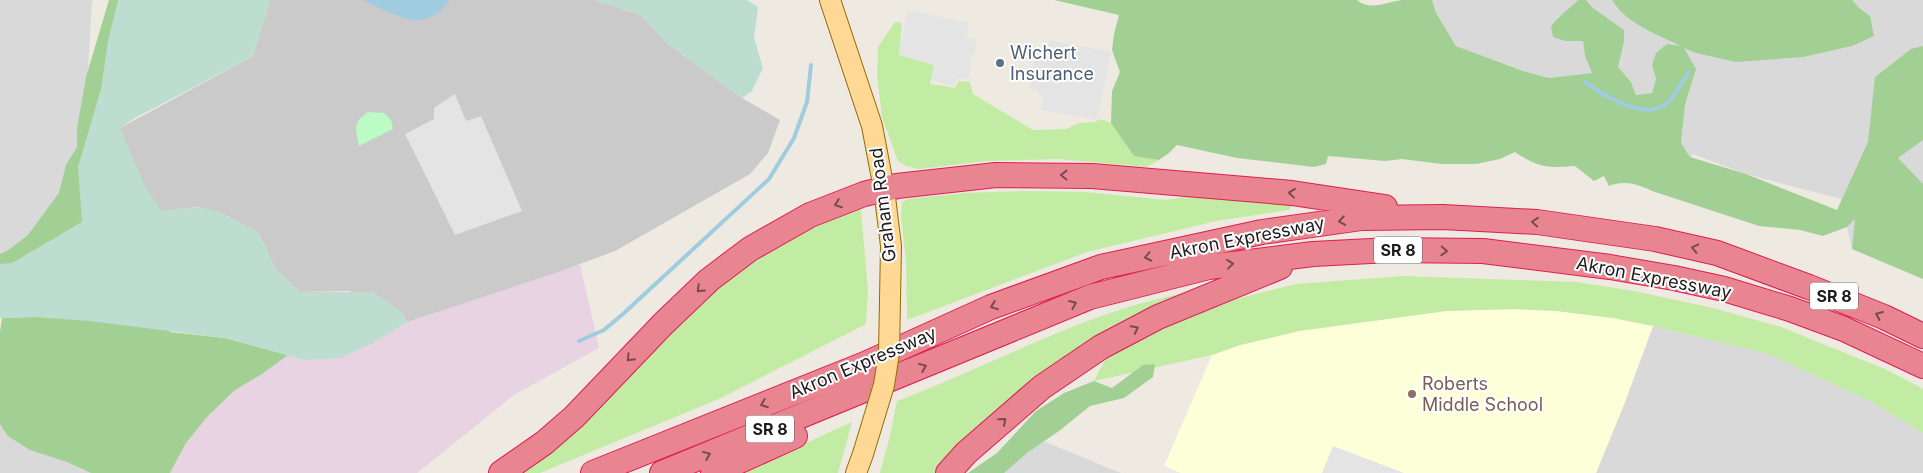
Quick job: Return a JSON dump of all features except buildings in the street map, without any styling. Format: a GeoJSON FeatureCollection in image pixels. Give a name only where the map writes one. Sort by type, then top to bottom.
{"type":"FeatureCollection","features":[{"type":"Feature","properties":{"kind":"highway"},"geometry":{"type":"LineString","coordinates":[[501,473],[544,444],[574,417],[702,286],[750,249],[810,215],[864,194],[897,186],[996,175],[1092,176],[1318,196],[1443,217]]}},
{"type":"Feature","properties":{"kind":"highway","name":"Akron Expressway"},"geometry":{"type":"LineString","coordinates":[[593,473],[865,364],[991,307],[1101,267],[1262,232],[1362,218],[1443,217],[1537,222],[1654,239],[1717,253],[1844,299],[1923,336]]}},
{"type":"Feature","properties":{"kind":"highway"},"geometry":{"type":"LineString","coordinates":[[948,473],[966,453],[1042,387],[1101,347],[1158,317],[1275,268],[1390,250]]}},
{"type":"Feature","properties":{"kind":"highway","name":"Akron Expressway"},"geometry":{"type":"LineString","coordinates":[[662,473],[1090,297],[1209,266],[1313,254],[1390,250],[1483,251],[1610,267],[1682,279],[1724,289],[1790,309],[1844,329],[1923,366]]}},
{"type":"Feature","properties":{"kind":"highway"},"geometry":{"type":"LineString","coordinates":[[713,473],[834,418],[878,385]]}},
{"type":"Feature","properties":{"kind":"main road","name":"Graham Road"},"geometry":{"type":"LineString","coordinates":[[830,0],[872,126],[884,189],[891,246],[889,353],[884,385],[856,473]]}},
{"type":"Feature","properties":{"kind":"shaded area"},"geometry":{"type":"Polygon","coordinates":[[[0,0],[92,0],[79,236],[0,267],[0,0]]]}},
{"type":"Feature","properties":{"kind":"shaded area"},"geometry":{"type":"Polygon","coordinates":[[[118,0],[270,0],[253,56],[135,118],[120,128],[146,189],[162,211],[198,207],[221,213],[259,233],[275,269],[300,292],[373,292],[403,313],[407,322],[375,342],[340,358],[304,360],[225,338],[89,321],[35,317],[0,318],[0,264],[12,263],[82,222],[78,167],[101,89],[108,41],[118,0]]]}},
{"type":"Feature","properties":{"kind":"shaded area"},"geometry":{"type":"Polygon","coordinates":[[[270,0],[595,0],[641,15],[668,44],[742,98],[780,120],[768,153],[750,174],[615,251],[407,322],[403,313],[349,291],[300,292],[275,269],[259,233],[221,213],[198,207],[162,211],[146,189],[120,128],[253,56],[270,0]]]}},
{"type":"Feature","properties":{"kind":"shaded area"},"geometry":{"type":"Polygon","coordinates":[[[595,0],[747,0],[758,7],[754,38],[763,68],[752,91],[742,98],[668,44],[641,15],[595,0]]]}},
{"type":"Feature","properties":{"kind":"shaded area"},"geometry":{"type":"Polygon","coordinates":[[[1432,0],[1578,0],[1557,17],[1565,41],[1583,41],[1585,56],[1592,73],[1549,78],[1523,71],[1456,46],[1436,13],[1432,0]]]}},
{"type":"Feature","properties":{"kind":"shaded area"},"geometry":{"type":"Polygon","coordinates":[[[1586,0],[1923,0],[1923,279],[1852,249],[1841,199],[1746,174],[1693,154],[1690,157],[1681,143],[1685,105],[1696,69],[1652,65],[1656,79],[1652,93],[1636,95],[1631,82],[1618,67],[1624,42],[1586,0]]]}},
{"type":"Feature","properties":{"kind":"shaded area"},"geometry":{"type":"Polygon","coordinates":[[[907,10],[969,23],[967,37],[977,40],[974,54],[972,54],[969,78],[956,79],[954,86],[931,80],[934,65],[899,55],[907,10]]]}},
{"type":"Feature","properties":{"kind":"shaded area"},"geometry":{"type":"Polygon","coordinates":[[[1049,40],[1111,52],[1097,120],[1041,110],[1043,97],[1036,90],[1029,88],[1037,48],[1046,50],[1049,40]]]}},
{"type":"Feature","properties":{"kind":"shaded area"},"geometry":{"type":"Polygon","coordinates":[[[455,94],[466,121],[481,116],[522,211],[455,235],[405,134],[434,119],[434,108],[455,94]]]}},
{"type":"Feature","properties":{"kind":"shaded area"},"geometry":{"type":"Polygon","coordinates":[[[580,264],[599,348],[514,395],[417,473],[170,473],[186,443],[208,416],[235,390],[262,374],[288,355],[304,360],[375,342],[407,322],[580,264]]]}},
{"type":"Feature","properties":{"kind":"shaded area","name":"Roberts Middle School"},"geometry":{"type":"Polygon","coordinates":[[[1514,309],[1557,311],[1613,318],[1653,326],[1596,473],[1181,473],[1164,466],[1212,355],[1240,345],[1299,331],[1446,311],[1514,309]]]}},
{"type":"Feature","properties":{"kind":"shaded area"},"geometry":{"type":"Polygon","coordinates":[[[1653,326],[1768,354],[1872,402],[1923,433],[1923,473],[1596,473],[1653,326]]]}},
{"type":"Feature","properties":{"kind":"shaded area"},"geometry":{"type":"Polygon","coordinates":[[[0,388],[151,473],[0,473],[0,388]]]}},
{"type":"Feature","properties":{"kind":"shaded area"},"geometry":{"type":"Polygon","coordinates":[[[1026,434],[1121,473],[1000,473],[1026,434]]]}},
{"type":"Feature","properties":{"kind":"shaded area"},"geometry":{"type":"Polygon","coordinates":[[[1333,446],[1341,449],[1404,473],[1322,473],[1333,446]]]}},
{"type":"Feature","properties":{"kind":"green space"},"geometry":{"type":"Polygon","coordinates":[[[109,0],[154,0],[120,128],[146,189],[162,211],[170,332],[225,338],[288,355],[262,374],[235,390],[208,416],[186,443],[170,473],[91,473],[67,462],[30,450],[8,436],[0,424],[0,332],[2,318],[30,317],[12,264],[0,264],[0,254],[28,235],[59,193],[66,165],[77,147],[77,129],[86,77],[109,0]]]}},
{"type":"Feature","properties":{"kind":"green space"},"geometry":{"type":"Polygon","coordinates":[[[1054,0],[1357,0],[1374,6],[1403,0],[1432,0],[1436,13],[1456,46],[1523,71],[1549,78],[1592,73],[1585,56],[1583,41],[1565,41],[1553,37],[1551,27],[1578,0],[1586,0],[1593,8],[1624,30],[1624,42],[1618,67],[1631,82],[1636,95],[1652,93],[1656,79],[1652,65],[1656,53],[1667,44],[1681,46],[1634,22],[1612,0],[1852,0],[1870,16],[1874,36],[1852,46],[1803,57],[1736,62],[1696,53],[1684,48],[1696,69],[1685,105],[1681,143],[1690,157],[1746,174],[1837,210],[1868,142],[1875,77],[1911,49],[1923,46],[1923,140],[1898,158],[1923,184],[1923,279],[1852,249],[1855,219],[1847,227],[1823,236],[1800,230],[1759,226],[1641,186],[1620,183],[1609,186],[1604,176],[1594,181],[1575,166],[1544,166],[1515,152],[1500,159],[1476,164],[1441,164],[1402,159],[1385,161],[1328,156],[1326,164],[1314,167],[1237,158],[1177,145],[1159,160],[1134,156],[1111,123],[1112,91],[1120,72],[1112,50],[1119,15],[1054,0]]]}},
{"type":"Feature","properties":{"kind":"green space"},"geometry":{"type":"Polygon","coordinates":[[[895,22],[902,23],[899,55],[934,65],[930,84],[955,88],[959,81],[970,82],[973,94],[1033,130],[1066,129],[1079,123],[1095,122],[1100,119],[1111,123],[1134,156],[1159,160],[1146,167],[1058,159],[987,161],[919,169],[906,166],[898,161],[882,117],[877,76],[878,47],[895,22]]]}},
{"type":"Feature","properties":{"kind":"green space"},"geometry":{"type":"Polygon","coordinates":[[[368,112],[384,113],[391,120],[393,129],[359,146],[356,126],[359,119],[368,112]]]}},
{"type":"Feature","properties":{"kind":"green space"},"geometry":{"type":"Polygon","coordinates":[[[1024,191],[1086,192],[1166,200],[1191,196],[1287,203],[1292,206],[1289,210],[1216,221],[1087,252],[907,320],[906,260],[901,217],[902,202],[908,199],[964,193],[1024,191]]]}},
{"type":"Feature","properties":{"kind":"green space"},"geometry":{"type":"Polygon","coordinates":[[[856,209],[861,210],[868,290],[866,324],[721,398],[540,473],[518,473],[711,287],[778,240],[856,209]]]}},
{"type":"Feature","properties":{"kind":"green space"},"geometry":{"type":"Polygon","coordinates":[[[1403,276],[1577,282],[1634,291],[1713,308],[1781,327],[1887,370],[1923,389],[1923,433],[1872,402],[1768,354],[1653,326],[1613,318],[1557,311],[1514,309],[1446,311],[1299,331],[1240,345],[1212,355],[1094,381],[1107,356],[1177,314],[1296,284],[1403,276]]]}},
{"type":"Feature","properties":{"kind":"green space"},"geometry":{"type":"Polygon","coordinates":[[[1190,292],[968,440],[935,473],[880,473],[897,401],[1078,325],[1152,300],[1190,292]]]}},
{"type":"Feature","properties":{"kind":"green space"},"geometry":{"type":"Polygon","coordinates":[[[1155,364],[1153,377],[1124,398],[1090,406],[1059,431],[1027,453],[1004,473],[968,473],[997,453],[1036,411],[1064,393],[1094,381],[1112,388],[1143,365],[1155,364]]]}},
{"type":"Feature","properties":{"kind":"green space"},"geometry":{"type":"Polygon","coordinates":[[[852,422],[838,473],[740,473],[852,422]]]}},
{"type":"Feature","properties":{"kind":"water"},"geometry":{"type":"Polygon","coordinates":[[[362,0],[450,0],[440,11],[419,20],[408,19],[362,0]]]}},
{"type":"Feature","properties":{"kind":"waterway"},"geometry":{"type":"LineString","coordinates":[[579,341],[604,330],[623,314],[769,179],[794,138],[807,102],[811,65]]}},
{"type":"Feature","properties":{"kind":"waterway"},"geometry":{"type":"LineString","coordinates":[[1585,82],[1615,100],[1638,109],[1650,110],[1660,107],[1669,101],[1689,72]]}},
{"type":"Feature","properties":{"kind":"place","name":"Wichert Insurance"},"geometry":{"type":"Point","coordinates":[1000,63]}},
{"type":"Feature","properties":{"kind":"place","name":"Roberts Middle School"},"geometry":{"type":"Point","coordinates":[1412,394]}}]}
